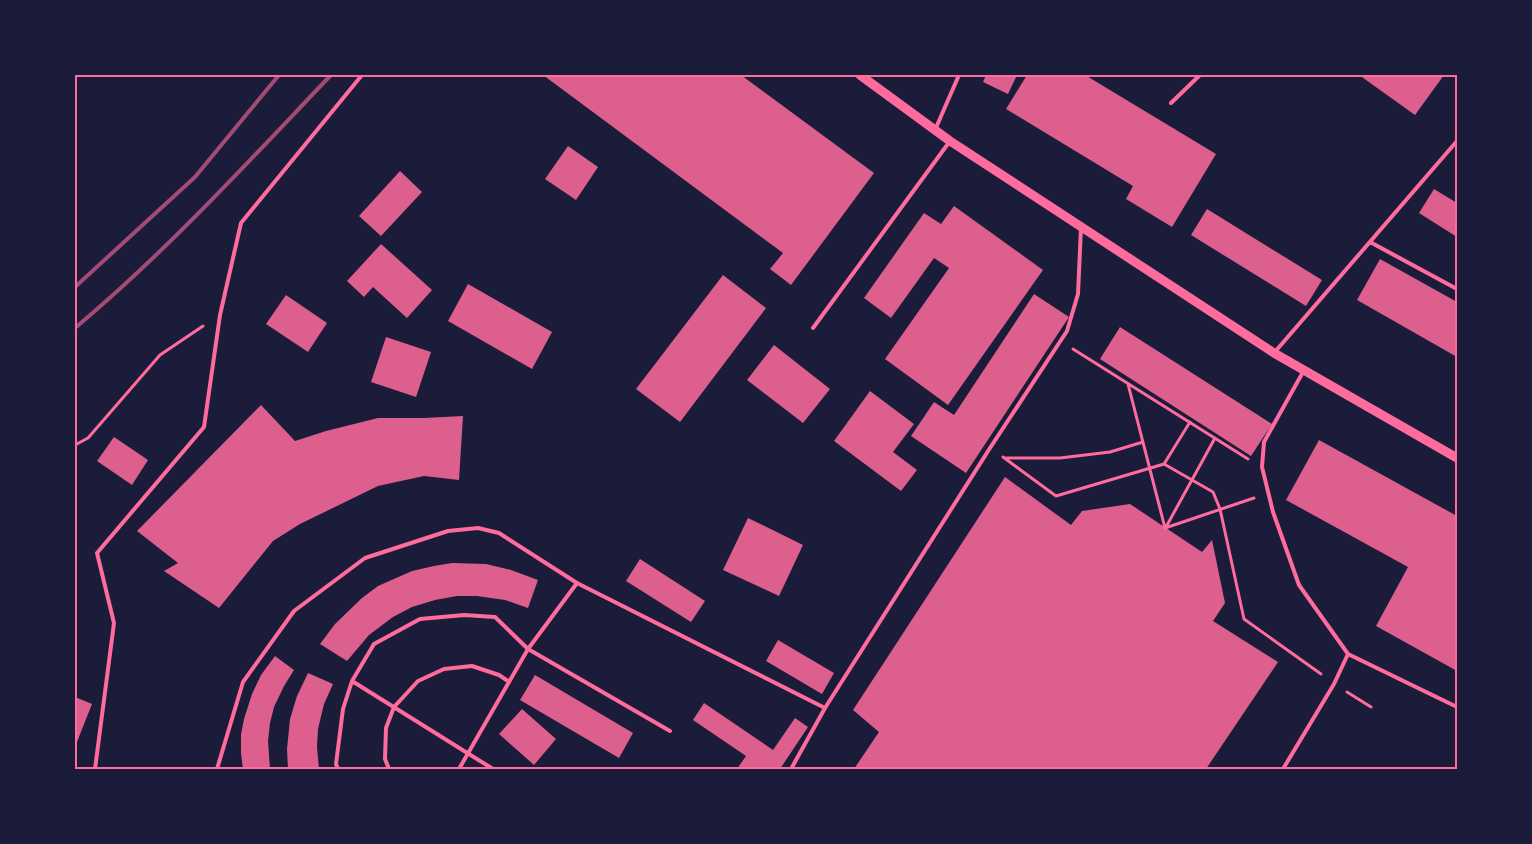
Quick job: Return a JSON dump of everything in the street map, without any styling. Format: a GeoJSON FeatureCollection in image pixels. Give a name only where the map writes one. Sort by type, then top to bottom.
{"type":"FeatureCollection","features":[{"type":"Feature","properties":{"kind":"street"},"geometry":{"type":"LineString","coordinates":[[860,75],[950,141],[1274,354],[1457,458]]}},
{"type":"Feature","properties":{"kind":"lane"},"geometry":{"type":"LineString","coordinates":[[95,769],[114,623],[97,553],[204,427],[220,315],[241,223],[362,75]]}},
{"type":"Feature","properties":{"kind":"lane"},"geometry":{"type":"LineString","coordinates":[[935,130],[959,75]]}},
{"type":"Feature","properties":{"kind":"lane"},"geometry":{"type":"LineString","coordinates":[[1171,103],[1200,75]]}},
{"type":"Feature","properties":{"kind":"lane"},"geometry":{"type":"LineString","coordinates":[[813,328],[950,141]]}},
{"type":"Feature","properties":{"kind":"lane"},"geometry":{"type":"LineString","coordinates":[[1274,354],[1457,141]]}},
{"type":"Feature","properties":{"kind":"lane"},"geometry":{"type":"LineString","coordinates":[[791,769],[825,708],[1067,330],[1078,294],[1081,227]]}},
{"type":"Feature","properties":{"kind":"lane"},"geometry":{"type":"LineString","coordinates":[[1370,242],[1457,289]]}},
{"type":"Feature","properties":{"kind":"lane"},"geometry":{"type":"LineString","coordinates":[[1304,371],[1264,442],[1262,467],[1273,512],[1299,585],[1348,654],[1457,707]]}},
{"type":"Feature","properties":{"kind":"lane"},"geometry":{"type":"LineString","coordinates":[[217,769],[242,682],[294,611],[365,558],[448,531],[478,528],[499,533],[576,582],[825,708]]}},
{"type":"Feature","properties":{"kind":"lane"},"geometry":{"type":"LineString","coordinates":[[459,769],[528,649],[576,582]]}},
{"type":"Feature","properties":{"kind":"lane"},"geometry":{"type":"LineString","coordinates":[[338,769],[336,764],[343,709],[352,681],[374,644],[420,619],[464,615],[495,617],[528,649],[670,731]]}},
{"type":"Feature","properties":{"kind":"lane"},"geometry":{"type":"LineString","coordinates":[[1283,769],[1334,684],[1348,654]]}},
{"type":"Feature","properties":{"kind":"lane"},"geometry":{"type":"LineString","coordinates":[[388,769],[385,759],[386,728],[394,707],[418,681],[444,669],[472,666],[499,675],[508,681]]}},
{"type":"Feature","properties":{"kind":"lane"},"geometry":{"type":"LineString","coordinates":[[352,681],[493,769]]}},
{"type":"Feature","properties":{"kind":"path"},"geometry":{"type":"LineString","coordinates":[[75,445],[88,438],[160,355],[220,315]]}},
{"type":"Feature","properties":{"kind":"path"},"geometry":{"type":"LineString","coordinates":[[1060,341],[1262,467]]}},
{"type":"Feature","properties":{"kind":"path"},"geometry":{"type":"LineString","coordinates":[[1128,384],[1165,528]]}},
{"type":"Feature","properties":{"kind":"path"},"geometry":{"type":"LineString","coordinates":[[990,448],[1056,496],[1164,464],[1190,422]]}},
{"type":"Feature","properties":{"kind":"path"},"geometry":{"type":"LineString","coordinates":[[1165,528],[1215,438]]}},
{"type":"Feature","properties":{"kind":"path"},"geometry":{"type":"LineString","coordinates":[[1005,458],[1060,458],[1110,452],[1144,442]]}},
{"type":"Feature","properties":{"kind":"path"},"geometry":{"type":"LineString","coordinates":[[1164,464],[1213,492],[1220,509],[1244,619],[1334,684],[1371,707]]}},
{"type":"Feature","properties":{"kind":"path"},"geometry":{"type":"LineString","coordinates":[[1165,528],[1268,493]]}},
{"type":"Feature","properties":{"kind":"building"},"geometry":{"type":"Polygon","coordinates":[[[543,75],[741,75],[874,173],[791,285],[770,269],[783,253],[543,75]]]}},
{"type":"Feature","properties":{"kind":"building"},"geometry":{"type":"Polygon","coordinates":[[[986,75],[1017,75],[1008,94],[983,82],[986,75]]]}},
{"type":"Feature","properties":{"kind":"building"},"geometry":{"type":"Polygon","coordinates":[[[1027,75],[1085,75],[1216,154],[1172,227],[1126,199],[1133,186],[1006,109],[1027,75]]]}},
{"type":"Feature","properties":{"kind":"building"},"geometry":{"type":"Polygon","coordinates":[[[1359,75],[1444,75],[1415,115],[1359,75]]]}},
{"type":"Feature","properties":{"kind":"building"},"geometry":{"type":"Polygon","coordinates":[[[568,146],[598,167],[576,200],[545,179],[568,146]]]}},
{"type":"Feature","properties":{"kind":"building"},"geometry":{"type":"Polygon","coordinates":[[[400,171],[422,192],[381,236],[359,216],[400,171]]]}},
{"type":"Feature","properties":{"kind":"building"},"geometry":{"type":"Polygon","coordinates":[[[1434,189],[1457,203],[1457,237],[1419,213],[1434,189]]]}},
{"type":"Feature","properties":{"kind":"building"},"geometry":{"type":"Polygon","coordinates":[[[954,206],[1043,270],[948,405],[885,359],[949,268],[934,258],[891,318],[864,298],[924,213],[941,224],[954,206]]]}},
{"type":"Feature","properties":{"kind":"building"},"geometry":{"type":"Polygon","coordinates":[[[1207,209],[1322,280],[1306,306],[1191,235],[1207,209]]]}},
{"type":"Feature","properties":{"kind":"building"},"geometry":{"type":"Polygon","coordinates":[[[381,244],[432,290],[407,318],[373,287],[364,297],[347,281],[381,244]]]}},
{"type":"Feature","properties":{"kind":"building"},"geometry":{"type":"Polygon","coordinates":[[[1380,259],[1457,302],[1457,357],[1357,300],[1380,259]]]}},
{"type":"Feature","properties":{"kind":"building"},"geometry":{"type":"Polygon","coordinates":[[[723,275],[766,308],[680,422],[636,389],[723,275]]]}},
{"type":"Feature","properties":{"kind":"building"},"geometry":{"type":"Polygon","coordinates":[[[468,284],[552,332],[532,369],[448,321],[468,284]]]}},
{"type":"Feature","properties":{"kind":"building"},"geometry":{"type":"Polygon","coordinates":[[[1034,294],[1069,317],[966,473],[911,436],[934,402],[954,415],[1034,294]]]}},
{"type":"Feature","properties":{"kind":"building"},"geometry":{"type":"Polygon","coordinates":[[[286,295],[327,323],[308,352],[266,324],[286,295]]]}},
{"type":"Feature","properties":{"kind":"building"},"geometry":{"type":"Polygon","coordinates":[[[1120,327],[1272,424],[1251,456],[1100,359],[1120,327]]]}},
{"type":"Feature","properties":{"kind":"building"},"geometry":{"type":"Polygon","coordinates":[[[386,337],[431,352],[416,397],[371,382],[386,337]]]}},
{"type":"Feature","properties":{"kind":"building"},"geometry":{"type":"Polygon","coordinates":[[[774,345],[830,389],[803,423],[747,380],[774,345]]]}},
{"type":"Feature","properties":{"kind":"building"},"geometry":{"type":"Polygon","coordinates":[[[870,391],[914,424],[893,452],[917,470],[901,491],[834,441],[870,391]]]}},
{"type":"Feature","properties":{"kind":"building"},"geometry":{"type":"Polygon","coordinates":[[[261,405],[295,441],[378,418],[463,416],[459,480],[424,476],[378,486],[300,524],[273,541],[219,608],[164,571],[178,563],[137,531],[261,405]]]}},
{"type":"Feature","properties":{"kind":"building"},"geometry":{"type":"Polygon","coordinates":[[[114,437],[148,460],[132,485],[97,461],[114,437]]]}},
{"type":"Feature","properties":{"kind":"building"},"geometry":{"type":"Polygon","coordinates":[[[1319,440],[1457,516],[1457,671],[1376,626],[1408,567],[1286,500],[1319,440]]]}},
{"type":"Feature","properties":{"kind":"building"},"geometry":{"type":"Polygon","coordinates":[[[1005,477],[1071,525],[1082,511],[1130,504],[1202,552],[1212,540],[1225,603],[1213,621],[1278,662],[1206,769],[854,769],[879,732],[853,710],[1005,477]]]}},
{"type":"Feature","properties":{"kind":"building"},"geometry":{"type":"Polygon","coordinates":[[[748,518],[803,545],[779,596],[723,570],[748,518]]]}},
{"type":"Feature","properties":{"kind":"building"},"geometry":{"type":"Polygon","coordinates":[[[640,559],[705,601],[691,622],[626,581],[640,559]]]}},
{"type":"Feature","properties":{"kind":"building"},"geometry":{"type":"Polygon","coordinates":[[[452,563],[486,564],[511,570],[538,580],[528,608],[505,600],[477,596],[457,596],[412,607],[393,617],[369,635],[347,661],[320,644],[335,624],[362,598],[378,586],[412,571],[452,563]]]}},
{"type":"Feature","properties":{"kind":"building"},"geometry":{"type":"Polygon","coordinates":[[[778,640],[834,673],[822,694],[766,661],[778,640]]]}},
{"type":"Feature","properties":{"kind":"building"},"geometry":{"type":"Polygon","coordinates":[[[275,656],[294,670],[274,707],[270,723],[268,741],[270,769],[243,769],[241,734],[244,719],[252,694],[261,675],[275,656]]]}},
{"type":"Feature","properties":{"kind":"building"},"geometry":{"type":"Polygon","coordinates":[[[308,673],[333,684],[324,704],[318,729],[319,769],[288,769],[287,749],[290,719],[297,696],[308,673]]]}},
{"type":"Feature","properties":{"kind":"building"},"geometry":{"type":"Polygon","coordinates":[[[535,675],[633,733],[619,758],[520,700],[535,675]]]}},
{"type":"Feature","properties":{"kind":"building"},"geometry":{"type":"Polygon","coordinates":[[[75,697],[92,704],[75,747],[75,697]]]}},
{"type":"Feature","properties":{"kind":"building"},"geometry":{"type":"Polygon","coordinates":[[[704,703],[773,750],[795,718],[808,727],[780,769],[737,769],[746,756],[693,720],[704,703]]]}},
{"type":"Feature","properties":{"kind":"building"},"geometry":{"type":"Polygon","coordinates":[[[522,709],[556,739],[534,765],[499,734],[522,709]]]}},
{"type":"Feature","properties":{"kind":"railway"},"geometry":{"type":"LineString","coordinates":[[75,287],[195,177],[279,75]]}},
{"type":"Feature","properties":{"kind":"railway"},"geometry":{"type":"LineString","coordinates":[[75,328],[175,237],[331,75]]}}]}
